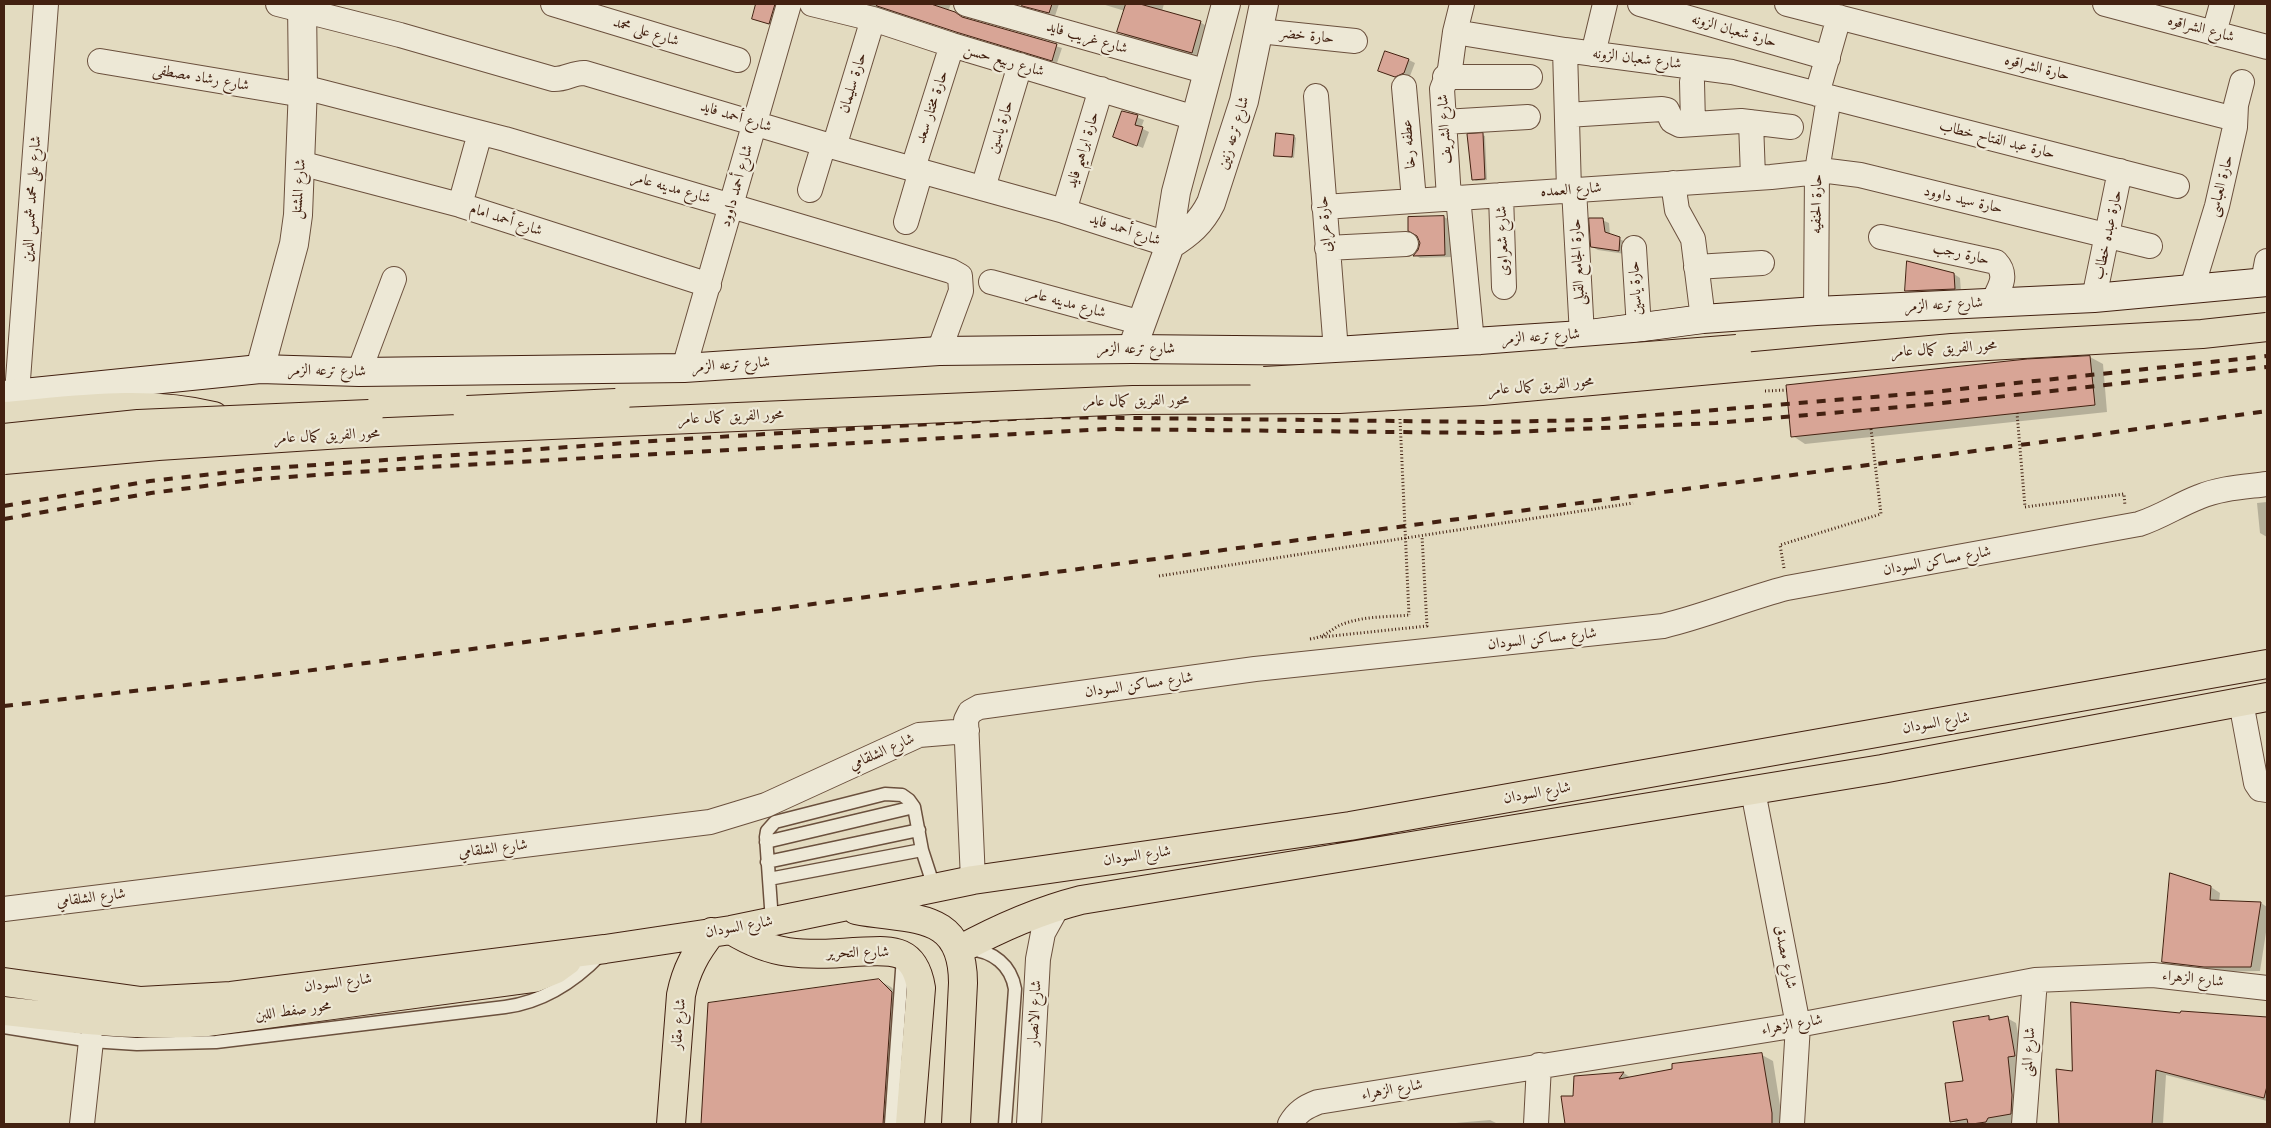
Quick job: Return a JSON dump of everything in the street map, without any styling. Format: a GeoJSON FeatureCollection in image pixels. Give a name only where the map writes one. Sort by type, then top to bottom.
{"type":"FeatureCollection","features":[{"type":"Feature","properties":{"kind":"main road"},"geometry":{"type":"LineString","coordinates":[[1132,349],[1170,245],[1172,212],[1226,4]]}},
{"type":"Feature","properties":{"kind":"main road","name":"شارع ترعه زنين"},"geometry":{"type":"LineString","coordinates":[[1170,245],[1192,231],[1203,218],[1211,203],[1244,101],[1264,4]]}},
{"type":"Feature","properties":{"kind":"main road","name":"شارع المشتل"},"geometry":{"type":"LineString","coordinates":[[260,369],[294,244],[303,91],[294,5]]}},
{"type":"Feature","properties":{"kind":"main road","name":"شارع ترعه الزمر"},"geometry":{"type":"LineString","coordinates":[[8,401],[260,369],[359,372],[684,368],[939,351],[1132,349],[1336,351],[1582,334],[1703,319],[1816,311],[2094,298],[2192,288],[2266,275]]}},
{"type":"Feature","properties":{"kind":"main road","name":"محور الفريق كمال عامر"},"geometry":{"type":"LineString","coordinates":[[4,438],[122,425],[225,419],[525,408],[858,391],[1132,381],[1254,382],[1327,378],[1537,365],[1949,332],[2198,318],[2267,312]]}},
{"type":"Feature","properties":{"kind":"main road","name":"محور الفريق كمال عامر"},"geometry":{"type":"LineString","coordinates":[[4,460],[158,446],[342,434],[967,406],[1133,400],[1339,399],[1482,391],[1952,348],[2202,334],[2267,327]]}},
{"type":"Feature","properties":{"kind":"main road"},"geometry":{"type":"LineString","coordinates":[[8,401],[113,407],[160,406],[196,411],[225,419]]}},
{"type":"Feature","properties":{"kind":"main road","name":"شارع السودان"},"geometry":{"type":"LineString","coordinates":[[4,982],[117,999],[180,1000],[231,996],[606,949],[722,931],[843,908],[973,880],[1350,826],[2267,664]]}},
{"type":"Feature","properties":{"kind":"main road"},"geometry":{"type":"LineString","coordinates":[[960,950],[1007,925],[1058,906],[1096,897],[1882,770],[2267,696]]}},
{"type":"Feature","properties":{"kind":"main road"},"geometry":{"type":"LineString","coordinates":[[843,908],[922,920],[938,926],[951,936],[960,950],[963,983],[956,1124]]}},
{"type":"Feature","properties":{"kind":"main road"},"geometry":{"type":"LineString","coordinates":[[843,908],[860,932],[893,952]]}},
{"type":"Feature","properties":{"kind":"main road","name":"شارع التحرير"},"geometry":{"type":"LineString","coordinates":[[722,931],[768,948],[788,952],[893,952],[916,969],[921,988],[903,1093],[910,1124]]}},
{"type":"Feature","properties":{"kind":"main road","name":"شارع مقار"},"geometry":{"type":"LineString","coordinates":[[671,1124],[680,994],[685,975],[692,960],[722,931]]}},
{"type":"Feature","properties":{"kind":"main road","name":"محور صفط اللبن"},"geometry":{"type":"LineString","coordinates":[[4,1010],[116,1023],[173,1025],[207,1022],[534,978],[556,969],[575,953]]}},
{"type":"Feature","properties":{"kind":"street","name":"شارع على محمد شمس الدين"},"geometry":{"type":"LineString","coordinates":[[8,401],[46,4]]}},
{"type":"Feature","properties":{"kind":"street","name":"شارع على محمد"},"geometry":{"type":"LineString","coordinates":[[552,4],[738,60]]}},
{"type":"Feature","properties":{"kind":"street","name":"شارع أحمد داوود"},"geometry":{"type":"LineString","coordinates":[[684,368],[789,4]]}},
{"type":"Feature","properties":{"kind":"street","name":"شارع ربيع حسن"},"geometry":{"type":"LineString","coordinates":[[812,4],[873,19],[952,46],[1195,118]]}},
{"type":"Feature","properties":{"kind":"street","name":"شارع غريب فايد"},"geometry":{"type":"LineString","coordinates":[[966,4],[1208,72]]}},
{"type":"Feature","properties":{"kind":"street","name":"شارع الشريف"},"geometry":{"type":"LineString","coordinates":[[1462,4],[1455,32],[1450,69],[1442,89],[1453,198],[1472,342]]}},
{"type":"Feature","properties":{"kind":"street"},"geometry":{"type":"LineString","coordinates":[[1593,54],[1605,4]]}},
{"type":"Feature","properties":{"kind":"street","name":"حارة شعبان الزونه"},"geometry":{"type":"LineString","coordinates":[[1640,4],[1828,58]]}},
{"type":"Feature","properties":{"kind":"street","name":"حارة الشراقوه"},"geometry":{"type":"LineString","coordinates":[[1787,4],[2235,119]]}},
{"type":"Feature","properties":{"kind":"street","name":"شارع الشراقوه"},"geometry":{"type":"LineString","coordinates":[[2110,4],[2267,47]]}},
{"type":"Feature","properties":{"kind":"street"},"geometry":{"type":"LineString","coordinates":[[2214,33],[2222,4]]}},
{"type":"Feature","properties":{"kind":"street","name":"شارع أحمد فايد"},"geometry":{"type":"LineString","coordinates":[[294,5],[553,79],[578,72],[586,73],[829,146],[1064,211],[1170,245]]}},
{"type":"Feature","properties":{"kind":"street","name":"حارة الحنفيه"},"geometry":{"type":"LineString","coordinates":[[1816,311],[1817,171],[1828,58],[1839,17]]}},
{"type":"Feature","properties":{"kind":"street","name":"حارة سليمان"},"geometry":{"type":"LineString","coordinates":[[810,190],[829,146],[873,19]]}},
{"type":"Feature","properties":{"kind":"street","name":"حارة خضر"},"geometry":{"type":"LineString","coordinates":[[1259,31],[1355,40]]}},
{"type":"Feature","properties":{"kind":"street","name":"شارع شعبان الزونه"},"geometry":{"type":"LineString","coordinates":[[1455,32],[1593,54],[1712,68],[1823,96]]}},
{"type":"Feature","properties":{"kind":"street","name":"حارة مختار سعد"},"geometry":{"type":"LineString","coordinates":[[906,222],[917,170],[952,46]]}},
{"type":"Feature","properties":{"kind":"street","name":"حارة الجامع القبلى"},"geometry":{"type":"LineString","coordinates":[[1565,50],[1571,190],[1582,334]]}},
{"type":"Feature","properties":{"kind":"street","name":"شارع رشاد مصطفى"},"geometry":{"type":"LineString","coordinates":[[100,60],[303,91]]}},
{"type":"Feature","properties":{"kind":"street","name":"حارة ياسين"},"geometry":{"type":"LineString","coordinates":[[983,188],[1020,65]]}},
{"type":"Feature","properties":{"kind":"street"},"geometry":{"type":"LineString","coordinates":[[1445,78],[1530,77]]}},
{"type":"Feature","properties":{"kind":"street"},"geometry":{"type":"LineString","coordinates":[[1692,82],[1693,124]]}},
{"type":"Feature","properties":{"kind":"street","name":"حارة العباسى"},"geometry":{"type":"LineString","coordinates":[[2192,288],[2217,206],[2235,127],[2236,105],[2242,82]]}},
{"type":"Feature","properties":{"kind":"street","name":"عطفه رخا"},"geometry":{"type":"LineString","coordinates":[[1404,87],[1414,200]]}},
{"type":"Feature","properties":{"kind":"street","name":"حارة ابراهيم فايد"},"geometry":{"type":"LineString","coordinates":[[1064,211],[1101,89]]}},
{"type":"Feature","properties":{"kind":"street","name":"شارع مدينه عامر"},"geometry":{"type":"LineString","coordinates":[[303,91],[480,133],[952,272],[960,276],[962,283],[961,291],[939,351]]}},
{"type":"Feature","properties":{"kind":"street","name":"حارة عرابى"},"geometry":{"type":"LineString","coordinates":[[1316,96],[1336,351]]}},
{"type":"Feature","properties":{"kind":"street","name":"حارة عبد الفتاح خطاب"},"geometry":{"type":"LineString","coordinates":[[1823,96],[2178,186]]}},
{"type":"Feature","properties":{"kind":"street"},"geometry":{"type":"LineString","coordinates":[[1567,115],[1662,109],[1669,112],[1672,121],[1677,124],[1751,122],[1792,127]]}},
{"type":"Feature","properties":{"kind":"street"},"geometry":{"type":"LineString","coordinates":[[1444,122],[1528,117]]}},
{"type":"Feature","properties":{"kind":"street"},"geometry":{"type":"LineString","coordinates":[[1751,122],[1753,177]]}},
{"type":"Feature","properties":{"kind":"street"},"geometry":{"type":"LineString","coordinates":[[460,205],[480,133]]}},
{"type":"Feature","properties":{"kind":"street","name":"شارع أحمد امام"},"geometry":{"type":"LineString","coordinates":[[300,163],[460,205],[709,286]]}},
{"type":"Feature","properties":{"kind":"street","name":"شارع العمده"},"geometry":{"type":"LineString","coordinates":[[1324,207],[1817,171]]}},
{"type":"Feature","properties":{"kind":"street","name":"حارة سيد داوود"},"geometry":{"type":"LineString","coordinates":[[1817,171],[1851,174],[2150,246]]}},
{"type":"Feature","properties":{"kind":"street","name":"حارة عبده خطاب"},"geometry":{"type":"LineString","coordinates":[[2094,298],[2109,235],[2120,172]]}},
{"type":"Feature","properties":{"kind":"street"},"geometry":{"type":"LineString","coordinates":[[1673,183],[1677,210],[1693,239],[1703,319]]}},
{"type":"Feature","properties":{"kind":"street","name":"شارع شعراوى"},"geometry":{"type":"LineString","coordinates":[[1501,194],[1504,287]]}},
{"type":"Feature","properties":{"kind":"street","name":"حارة رجب"},"geometry":{"type":"LineString","coordinates":[[1881,237],[1996,262],[2004,274],[1992,303]]}},
{"type":"Feature","properties":{"kind":"street"},"geometry":{"type":"LineString","coordinates":[[1327,248],[1406,244]]}},
{"type":"Feature","properties":{"kind":"street","name":"حارة ياسين"},"geometry":{"type":"LineString","coordinates":[[1634,248],[1639,328]]}},
{"type":"Feature","properties":{"kind":"street"},"geometry":{"type":"LineString","coordinates":[[1696,268],[1762,263]]}},
{"type":"Feature","properties":{"kind":"street"},"geometry":{"type":"LineString","coordinates":[[359,372],[394,279]]}},
{"type":"Feature","properties":{"kind":"street","name":"شارع مدينه عامر"},"geometry":{"type":"LineString","coordinates":[[991,282],[1142,323]]}},
{"type":"Feature","properties":{"kind":"street","name":"شارع مساكن السودان"},"geometry":{"type":"LineString","coordinates":[[973,880],[966,720],[970,712],[979,706],[1255,669],[1663,626],[1739,601],[1787,588],[2139,524],[2166,515],[2190,500],[2209,493],[2267,484]]}},
{"type":"Feature","properties":{"kind":"street"},"geometry":{"type":"LineString","coordinates":[[2241,702],[2256,783],[2260,789],[2267,790]]}},
{"type":"Feature","properties":{"kind":"street","name":"شارع الشلقامي"},"geometry":{"type":"LineString","coordinates":[[4,909],[710,822],[766,805],[919,735],[967,731]]}},
{"type":"Feature","properties":{"kind":"street","name":"شارع مصدق"},"geometry":{"type":"LineString","coordinates":[[1754,791],[1798,1024],[1792,1124]]}},
{"type":"Feature","properties":{"kind":"street","name":"شارع الانصار"},"geometry":{"type":"LineString","coordinates":[[1029,1124],[1038,959],[1043,933],[1058,906]]}},
{"type":"Feature","properties":{"kind":"street","name":"شارع الزهراء"},"geometry":{"type":"LineString","coordinates":[[1290,1124],[1295,1116],[1306,1107],[1318,1102],[1798,1024],[2035,980],[2153,975],[2267,988]]}},
{"type":"Feature","properties":{"kind":"street","name":"شارع المنى"},"geometry":{"type":"LineString","coordinates":[[2024,1124],[2035,980]]}},
{"type":"Feature","properties":{"kind":"street"},"geometry":{"type":"LineString","coordinates":[[82,1124],[91,1040]]}},
{"type":"Feature","properties":{"kind":"street"},"geometry":{"type":"LineString","coordinates":[[1536,1124],[1539,1065]]}},
{"type":"Feature","properties":{"kind":"lane"},"geometry":{"type":"LineString","coordinates":[[772,921],[766,842],[767,831],[775,822],[885,794],[902,795],[914,807],[922,850],[934,887]]}},
{"type":"Feature","properties":{"kind":"lane"},"geometry":{"type":"LineString","coordinates":[[766,842],[914,807]]}},
{"type":"Feature","properties":{"kind":"lane"},"geometry":{"type":"LineString","coordinates":[[768,862],[919,830]]}},
{"type":"Feature","properties":{"kind":"lane"},"geometry":{"type":"LineString","coordinates":[[769,880],[922,850]]}},
{"type":"Feature","properties":{"kind":"lane"},"geometry":{"type":"LineString","coordinates":[[4,1027],[91,1040],[137,1044],[216,1042],[520,1005],[555,991],[574,979],[606,949]]}},
{"type":"Feature","properties":{"kind":"lane"},"geometry":{"type":"LineString","coordinates":[[960,950],[970,949],[990,954],[1007,968],[1013,976],[1015,989],[1005,1124]]}},
{"type":"Feature","properties":{"kind":"lane"},"geometry":{"type":"LineString","coordinates":[[891,1124],[903,1093]]}},
{"type":"Feature","properties":{"kind":"path"},"geometry":{"type":"LineString","coordinates":[[1760,391],[1786,390]]}},
{"type":"Feature","properties":{"kind":"path"},"geometry":{"type":"LineString","coordinates":[[2017,413],[2024,507],[2101,497]]}},
{"type":"Feature","properties":{"kind":"path"},"geometry":{"type":"LineString","coordinates":[[1355,620],[1410,616],[1400,417]]}},
{"type":"Feature","properties":{"kind":"path"},"geometry":{"type":"LineString","coordinates":[[1787,588],[1780,545],[1881,514],[1871,429]]}},
{"type":"Feature","properties":{"kind":"path"},"geometry":{"type":"LineString","coordinates":[[1159,576],[1633,503]]}},
{"type":"Feature","properties":{"kind":"path"},"geometry":{"type":"LineString","coordinates":[[1322,637],[1427,626],[1422,536]]}},
{"type":"Feature","properties":{"kind":"building"},"geometry":{"type":"Polygon","coordinates":[[[756,4],[775,4],[769,24],[752,19],[756,4]]]}},
{"type":"Feature","properties":{"kind":"building"},"geometry":{"type":"Polygon","coordinates":[[[877,4],[931,4],[955,12],[962,17],[1057,44],[1052,61],[956,32],[877,6],[877,4]]]}},
{"type":"Feature","properties":{"kind":"building"},"geometry":{"type":"Polygon","coordinates":[[[1023,4],[1052,4],[1049,13],[1022,6],[1023,4]]]}},
{"type":"Feature","properties":{"kind":"building"},"geometry":{"type":"Polygon","coordinates":[[[1126,4],[1140,4],[1201,21],[1192,53],[1117,32],[1126,4]]]}},
{"type":"Feature","properties":{"kind":"building"},"geometry":{"type":"Polygon","coordinates":[[[1385,51],[1409,59],[1404,73],[1395,77],[1378,71],[1385,51]]]}},
{"type":"Feature","properties":{"kind":"building"},"geometry":{"type":"Polygon","coordinates":[[[1122,111],[1138,115],[1135,125],[1143,127],[1137,146],[1113,137],[1122,111]]]}},
{"type":"Feature","properties":{"kind":"building"},"geometry":{"type":"Polygon","coordinates":[[[1276,133],[1294,135],[1292,157],[1274,156],[1276,133]]]}},
{"type":"Feature","properties":{"kind":"building"},"geometry":{"type":"Polygon","coordinates":[[[1483,133],[1485,179],[1472,180],[1467,134],[1483,133]]]}},
{"type":"Feature","properties":{"kind":"building"},"geometry":{"type":"Polygon","coordinates":[[[1444,216],[1445,255],[1413,256],[1418,250],[1420,243],[1417,236],[1408,231],[1408,217],[1444,216]]]}},
{"type":"Feature","properties":{"kind":"building"},"geometry":{"type":"Polygon","coordinates":[[[1589,218],[1603,218],[1605,232],[1620,237],[1619,251],[1591,247],[1589,218]]]}},
{"type":"Feature","properties":{"kind":"building"},"geometry":{"type":"Polygon","coordinates":[[[1907,261],[1954,273],[1955,289],[1905,291],[1907,261]]]}},
{"type":"Feature","properties":{"kind":"building"},"geometry":{"type":"Polygon","coordinates":[[[2090,356],[2095,405],[1791,437],[1786,385],[2027,359],[2090,356]]]}},
{"type":"Feature","properties":{"kind":"building"},"geometry":{"type":"Polygon","coordinates":[[[2170,873],[2211,886],[2210,900],[2261,902],[2251,967],[2204,967],[2162,962],[2170,873]]]}},
{"type":"Feature","properties":{"kind":"building"},"geometry":{"type":"Polygon","coordinates":[[[879,979],[892,992],[883,1124],[701,1124],[708,1003],[879,979]]]}},
{"type":"Feature","properties":{"kind":"building"},"geometry":{"type":"Polygon","coordinates":[[[2071,1002],[2180,1013],[2181,1011],[2267,1017],[2267,1086],[2264,1098],[2156,1070],[2152,1124],[2059,1124],[2056,1069],[2072,1071],[2071,1002]]]}},
{"type":"Feature","properties":{"kind":"building"},"geometry":{"type":"Polygon","coordinates":[[[1989,1016],[1989,1020],[2008,1016],[2015,1056],[2008,1057],[2012,1095],[2011,1114],[1988,1118],[1986,1122],[1972,1124],[1968,1124],[1967,1119],[1950,1122],[1945,1083],[1963,1081],[1953,1022],[1989,1016]]]}},
{"type":"Feature","properties":{"kind":"building"},"geometry":{"type":"Polygon","coordinates":[[[1762,1053],[1772,1113],[1772,1124],[1565,1124],[1561,1096],[1573,1096],[1574,1076],[1624,1072],[1619,1079],[1672,1069],[1672,1064],[1762,1053]]]}},
{"type":"Feature","properties":{"kind":"railway"},"geometry":{"type":"LineString","coordinates":[[4,506],[150,481],[258,469],[653,441],[1043,417],[1488,422],[1593,420],[1933,392],[2267,356]]}},
{"type":"Feature","properties":{"kind":"railway"},"geometry":{"type":"LineString","coordinates":[[4,519],[151,493],[259,479],[444,466],[1107,429],[1488,433],[1716,423],[1934,404],[2267,367]]}},
{"type":"Feature","properties":{"kind":"railway"},"geometry":{"type":"LineString","coordinates":[[4,706],[290,673],[2267,411]]}}]}
